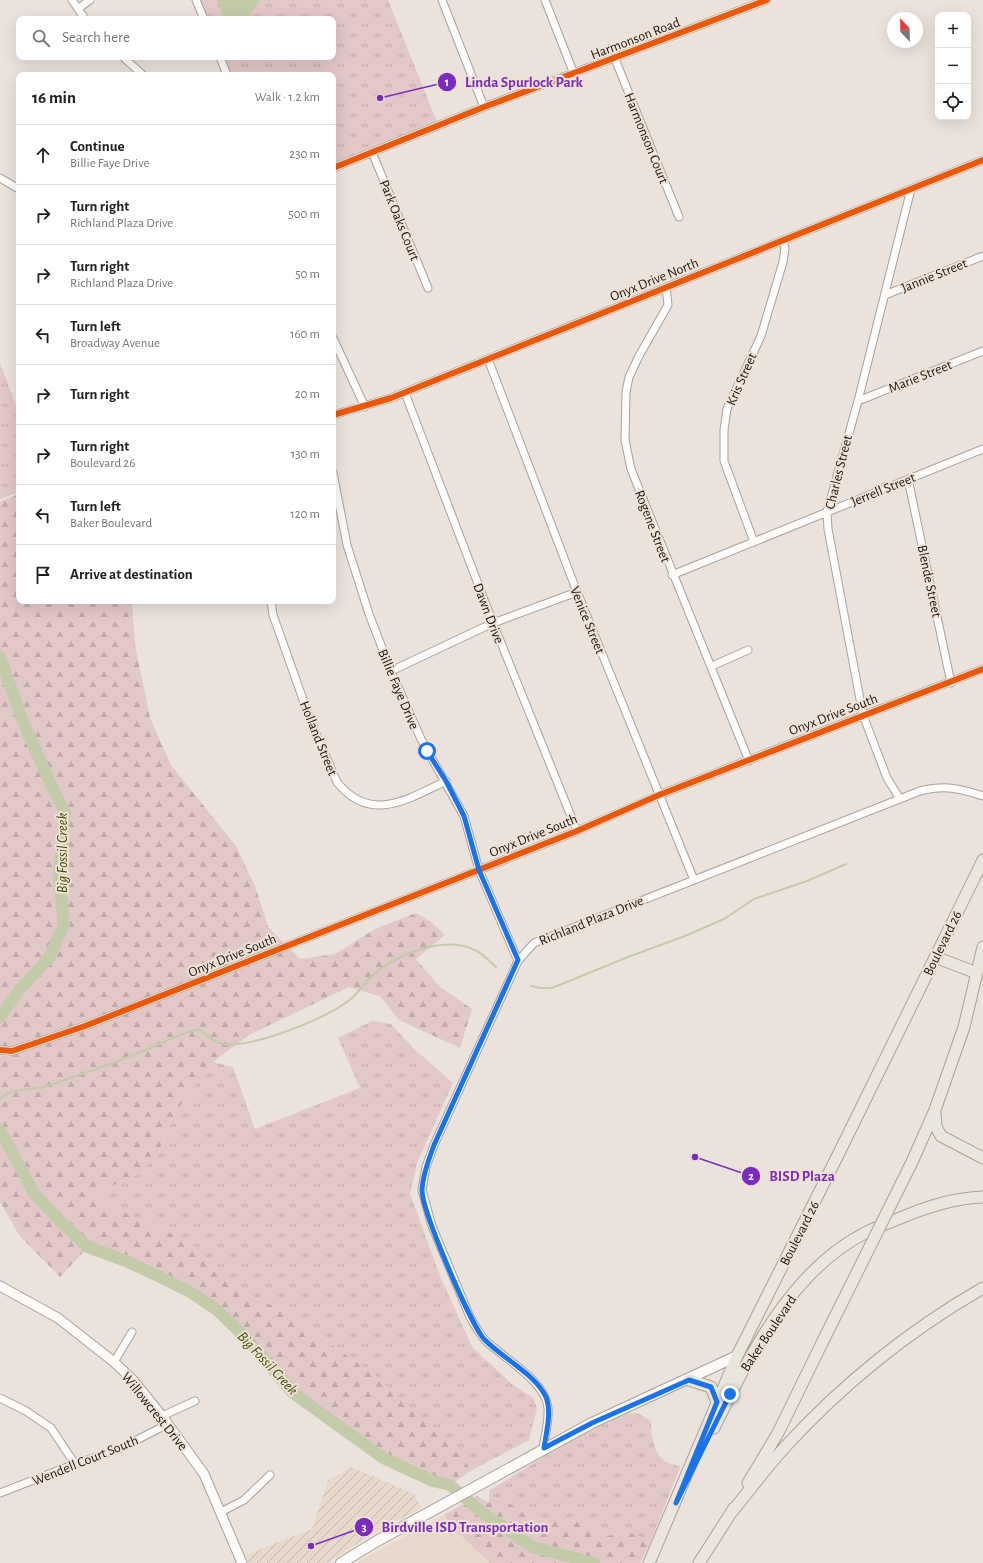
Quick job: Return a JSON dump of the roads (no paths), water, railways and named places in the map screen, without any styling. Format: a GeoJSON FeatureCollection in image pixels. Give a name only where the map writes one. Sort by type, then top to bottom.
{"type":"FeatureCollection","features":[{"type":"Feature","properties":{"kind":"main road","name":"Boulevard 26"},"geometry":{"type":"LineString","coordinates":[[676,1503],[737,1356],[983,860]]}},
{"type":"Feature","properties":{"kind":"main road"},"geometry":{"type":"LineString","coordinates":[[699,1563],[731,1513],[778,1433],[912,1162],[935,1110],[964,1027],[983,947]]}},
{"type":"Feature","properties":{"kind":"main road"},"geometry":{"type":"LineString","coordinates":[[935,957],[976,973]]}},
{"type":"Feature","properties":{"kind":"main road"},"geometry":{"type":"LineString","coordinates":[[935,1110],[936,1127],[941,1136],[983,1158]]}},
{"type":"Feature","properties":{"kind":"main road","name":"Baker Boulevard"},"geometry":{"type":"LineString","coordinates":[[676,1503],[751,1353],[787,1300],[811,1275],[830,1258],[866,1233],[938,1204],[983,1197]]}},
{"type":"Feature","properties":{"kind":"main road"},"geometry":{"type":"LineString","coordinates":[[731,1513],[784,1448],[827,1404],[888,1352],[930,1322],[983,1288]]}},
{"type":"Feature","properties":{"kind":"main road"},"geometry":{"type":"LineString","coordinates":[[341,1563],[377,1541],[544,1448],[592,1423],[689,1380],[737,1356]]}},
{"type":"Feature","properties":{"kind":"main road"},"geometry":{"type":"LineString","coordinates":[[689,1380],[711,1387],[717,1402]]}},
{"type":"Feature","properties":{"kind":"main road"},"geometry":{"type":"LineString","coordinates":[[649,1563],[676,1503]]}},
{"type":"Feature","properties":{"kind":"street"},"geometry":{"type":"LineString","coordinates":[[72,0],[83,16]]}},
{"type":"Feature","properties":{"kind":"street"},"geometry":{"type":"LineString","coordinates":[[79,8],[90,0]]}},
{"type":"Feature","properties":{"kind":"street"},"geometry":{"type":"LineString","coordinates":[[196,0],[203,16]]}},
{"type":"Feature","properties":{"kind":"street"},"geometry":{"type":"LineString","coordinates":[[442,0],[484,107]]}},
{"type":"Feature","properties":{"kind":"street"},"geometry":{"type":"LineString","coordinates":[[545,0],[574,74]]}},
{"type":"Feature","properties":{"kind":"street","name":"Harmonson Road"},"geometry":{"type":"LineString","coordinates":[[336,167],[484,107],[615,59],[767,0]]}},
{"type":"Feature","properties":{"kind":"street","name":"Harmonson Court"},"geometry":{"type":"LineString","coordinates":[[615,59],[679,217]]}},
{"type":"Feature","properties":{"kind":"street"},"geometry":{"type":"LineString","coordinates":[[127,60],[139,72]]}},
{"type":"Feature","properties":{"kind":"street"},"geometry":{"type":"LineString","coordinates":[[221,60],[226,72]]}},
{"type":"Feature","properties":{"kind":"street","name":"Park Oaks Court"},"geometry":{"type":"LineString","coordinates":[[372,152],[428,288]]}},
{"type":"Feature","properties":{"kind":"street","name":"Onyx Drive North"},"geometry":{"type":"LineString","coordinates":[[336,414],[405,393],[983,160]]}},
{"type":"Feature","properties":{"kind":"street"},"geometry":{"type":"LineString","coordinates":[[0,178],[16,187]]}},
{"type":"Feature","properties":{"kind":"street","name":"Charles Street"},"geometry":{"type":"LineString","coordinates":[[900,799],[887,778],[863,715],[828,529],[827,512],[858,401],[910,189]]}},
{"type":"Feature","properties":{"kind":"street","name":"Kris Street"},"geometry":{"type":"LineString","coordinates":[[754,542],[724,461],[724,430],[727,408],[763,328],[783,262],[785,248],[783,240]]}},
{"type":"Feature","properties":{"kind":"street","name":"Jannie Street"},"geometry":{"type":"LineString","coordinates":[[885,295],[983,256]]}},
{"type":"Feature","properties":{"kind":"street","name":"Rogene Street"},"geometry":{"type":"LineString","coordinates":[[666,288],[668,298],[666,308],[629,377],[624,424],[625,440],[631,469],[672,575],[712,666],[749,761]]}},
{"type":"Feature","properties":{"kind":"street"},"geometry":{"type":"LineString","coordinates":[[336,344],[365,406]]}},
{"type":"Feature","properties":{"kind":"street","name":"Marie Street"},"geometry":{"type":"LineString","coordinates":[[858,401],[983,351]]}},
{"type":"Feature","properties":{"kind":"street","name":"Venice Street"},"geometry":{"type":"LineString","coordinates":[[488,359],[576,592],[694,880]]}},
{"type":"Feature","properties":{"kind":"street","name":"Dawn Drive"},"geometry":{"type":"LineString","coordinates":[[405,393],[493,623],[577,831]]}},
{"type":"Feature","properties":{"kind":"street","name":"Jerrell Street"},"geometry":{"type":"LineString","coordinates":[[672,575],[983,449]]}},
{"type":"Feature","properties":{"kind":"street","name":"Blende Street"},"geometry":{"type":"LineString","coordinates":[[908,479],[951,683]]}},
{"type":"Feature","properties":{"kind":"street","name":"Billie Faye Drive"},"geometry":{"type":"LineString","coordinates":[[336,488],[347,545],[367,608],[391,671],[421,739],[446,781],[464,816],[479,870],[518,960]]}},
{"type":"Feature","properties":{"kind":"street"},"geometry":{"type":"LineString","coordinates":[[391,671],[493,623],[576,592]]}},
{"type":"Feature","properties":{"kind":"street","name":"Holland Street"},"geometry":{"type":"LineString","coordinates":[[271,604],[273,615],[311,722],[337,782],[341,787],[351,796],[364,804],[388,805],[401,802],[446,781]]}},
{"type":"Feature","properties":{"kind":"street"},"geometry":{"type":"LineString","coordinates":[[712,666],[748,650]]}},
{"type":"Feature","properties":{"kind":"street","name":"Onyx Drive South"},"geometry":{"type":"LineString","coordinates":[[0,1050],[12,1051],[85,1026],[577,831],[659,795],[749,761],[863,715],[983,670]]}},
{"type":"Feature","properties":{"kind":"street","name":"Richland Plaza Drive"},"geometry":{"type":"LineString","coordinates":[[544,1448],[548,1409],[546,1398],[533,1381],[484,1339],[477,1329],[470,1316],[432,1226],[422,1190],[426,1167],[434,1145],[518,960],[534,943],[900,799],[936,787],[958,788],[983,796]]}},
{"type":"Feature","properties":{"kind":"street","name":"Willowcrest Drive"},"geometry":{"type":"LineString","coordinates":[[0,1286],[58,1318],[114,1362],[133,1380],[162,1416],[204,1474],[242,1563]]}},
{"type":"Feature","properties":{"kind":"street"},"geometry":{"type":"LineString","coordinates":[[114,1362],[132,1332]]}},
{"type":"Feature","properties":{"kind":"street"},"geometry":{"type":"LineString","coordinates":[[0,1398],[26,1411],[51,1428],[75,1464]]}},
{"type":"Feature","properties":{"kind":"street"},"geometry":{"type":"LineString","coordinates":[[162,1416],[195,1401]]}},
{"type":"Feature","properties":{"kind":"street","name":"Wendell Court South"},"geometry":{"type":"LineString","coordinates":[[0,1493],[75,1464],[120,1449],[168,1424]]}},
{"type":"Feature","properties":{"kind":"street"},"geometry":{"type":"LineString","coordinates":[[221,1512],[244,1500],[270,1475]]}},
{"type":"Feature","properties":{"kind":"waterway","name":"Big Fossil Creek"},"geometry":{"type":"LineString","coordinates":[[0,657],[22,719],[52,787],[65,812],[59,877],[64,925],[49,958],[20,989],[0,1017]]}},
{"type":"Feature","properties":{"kind":"waterway"},"geometry":{"type":"LineString","coordinates":[[531,986],[552,988],[685,936],[724,919],[754,899],[807,881],[846,864]]}},
{"type":"Feature","properties":{"kind":"waterway"},"geometry":{"type":"LineString","coordinates":[[0,1099],[5,1095],[16,1091],[41,1088],[85,1073],[136,1054],[179,1035],[199,1029],[213,1040],[222,1044],[236,1044],[252,1041],[290,1030],[341,1006],[352,998],[370,978],[383,967],[395,960],[422,949],[451,945],[465,946],[480,953],[496,967]]}},
{"type":"Feature","properties":{"kind":"waterway","name":"Big Fossil Creek"},"geometry":{"type":"LineString","coordinates":[[0,1130],[34,1193],[59,1220],[88,1247],[126,1261],[156,1275],[192,1293],[217,1310],[247,1339],[293,1393],[383,1458],[433,1481],[450,1485],[483,1513],[533,1547],[594,1563]]}},
{"type":"Feature","properties":{"kind":"place","name":"Linda Spurlock Park"},"geometry":{"type":"Point","coordinates":[380,98]}},
{"type":"Feature","properties":{"kind":"place","name":"BISD Plaza"},"geometry":{"type":"Point","coordinates":[695,1157]}},
{"type":"Feature","properties":{"kind":"place","name":"Birdville ISD Transportation"},"geometry":{"type":"Point","coordinates":[311,1546]}}]}
